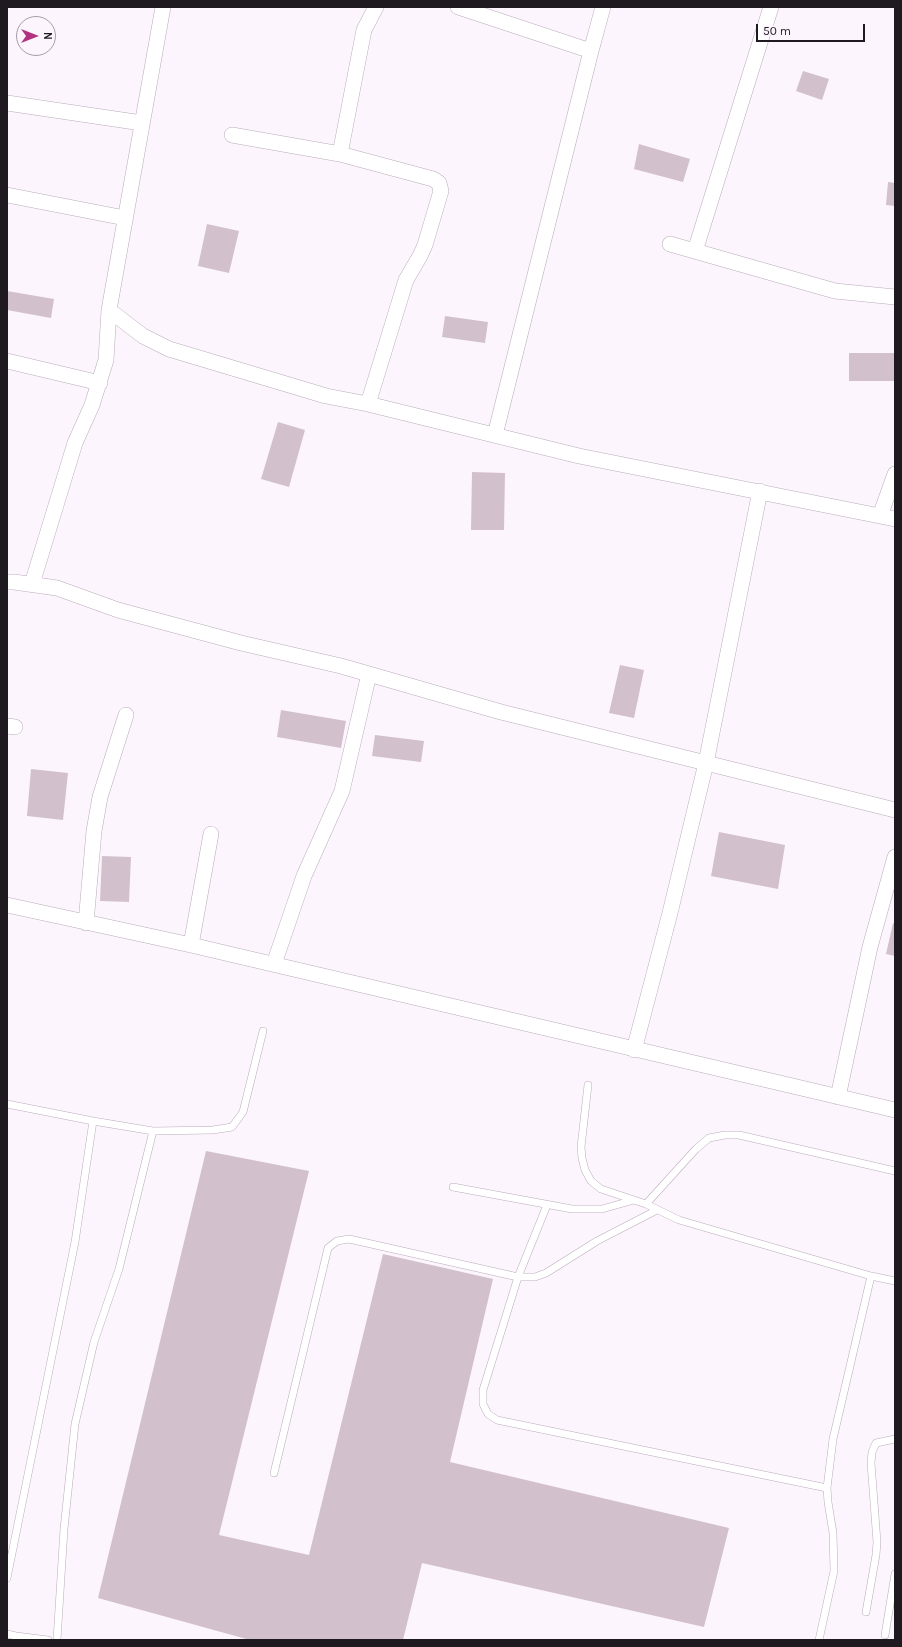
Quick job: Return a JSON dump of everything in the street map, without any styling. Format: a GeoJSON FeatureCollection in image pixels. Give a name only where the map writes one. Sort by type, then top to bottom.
{"type":"FeatureCollection","features":[{"type":"Feature","properties":{"kind":"street"},"geometry":{"type":"LineString","coordinates":[[32,584],[75,443],[92,405],[106,360],[109,310],[124,218],[163,7]]}},
{"type":"Feature","properties":{"kind":"street"},"geometry":{"type":"LineString","coordinates":[[340,154],[364,30],[376,7]]}},
{"type":"Feature","properties":{"kind":"street"},"geometry":{"type":"LineString","coordinates":[[458,7],[591,51]]}},
{"type":"Feature","properties":{"kind":"street"},"geometry":{"type":"LineString","coordinates":[[495,435],[603,7]]}},
{"type":"Feature","properties":{"kind":"street"},"geometry":{"type":"LineString","coordinates":[[696,251],[771,7]]}},
{"type":"Feature","properties":{"kind":"street"},"geometry":{"type":"LineString","coordinates":[[7,103],[142,123]]}},
{"type":"Feature","properties":{"kind":"street"},"geometry":{"type":"LineString","coordinates":[[232,135],[340,154],[433,179],[439,183],[441,191],[420,256],[406,280],[368,404]]}},
{"type":"Feature","properties":{"kind":"street"},"geometry":{"type":"LineString","coordinates":[[7,195],[124,218]]}},
{"type":"Feature","properties":{"kind":"street"},"geometry":{"type":"LineString","coordinates":[[670,244],[835,291],[895,297]]}},
{"type":"Feature","properties":{"kind":"street"},"geometry":{"type":"LineString","coordinates":[[109,310],[142,336],[169,349],[326,396],[368,404],[579,456],[895,519]]}},
{"type":"Feature","properties":{"kind":"street"},"geometry":{"type":"LineString","coordinates":[[7,361],[100,383]]}},
{"type":"Feature","properties":{"kind":"street"},"geometry":{"type":"LineString","coordinates":[[880,516],[895,474]]}},
{"type":"Feature","properties":{"kind":"street"},"geometry":{"type":"LineString","coordinates":[[634,1050],[670,914],[706,763],[760,492]]}},
{"type":"Feature","properties":{"kind":"street"},"geometry":{"type":"LineString","coordinates":[[7,582],[57,588],[118,610],[241,643],[341,666],[501,712],[895,810]]}},
{"type":"Feature","properties":{"kind":"street"},"geometry":{"type":"LineString","coordinates":[[274,964],[304,876],[342,791],[369,674]]}},
{"type":"Feature","properties":{"kind":"street"},"geometry":{"type":"LineString","coordinates":[[86,923],[94,831],[100,797],[126,715]]}},
{"type":"Feature","properties":{"kind":"street"},"geometry":{"type":"LineString","coordinates":[[191,945],[212,834]]}},
{"type":"Feature","properties":{"kind":"street"},"geometry":{"type":"LineString","coordinates":[[838,1097],[870,947],[895,857]]}},
{"type":"Feature","properties":{"kind":"street"},"geometry":{"type":"LineString","coordinates":[[7,905],[274,964],[634,1050],[895,1110]]}},
{"type":"Feature","properties":{"kind":"lane"},"geometry":{"type":"LineString","coordinates":[[7,1104],[153,1131],[213,1130],[232,1127],[243,1112],[263,1031]]}},
{"type":"Feature","properties":{"kind":"lane"},"geometry":{"type":"LineString","coordinates":[[588,1085],[581,1147],[585,1170],[592,1182],[601,1189],[646,1204],[679,1220],[871,1276],[895,1281]]}},
{"type":"Feature","properties":{"kind":"lane"},"geometry":{"type":"LineString","coordinates":[[7,1578],[75,1242],[93,1121]]}},
{"type":"Feature","properties":{"kind":"lane"},"geometry":{"type":"LineString","coordinates":[[57,1640],[64,1529],[75,1424],[94,1342],[120,1269],[153,1131]]}},
{"type":"Feature","properties":{"kind":"lane"},"geometry":{"type":"LineString","coordinates":[[646,1204],[709,1138],[725,1135],[739,1135],[895,1171]]}},
{"type":"Feature","properties":{"kind":"lane"},"geometry":{"type":"LineString","coordinates":[[453,1187],[572,1209],[602,1209],[634,1200]]}},
{"type":"Feature","properties":{"kind":"lane"},"geometry":{"type":"LineString","coordinates":[[547,1204],[518,1277],[483,1390],[483,1404],[488,1414],[497,1420],[827,1488]]}},
{"type":"Feature","properties":{"kind":"lane"},"geometry":{"type":"LineString","coordinates":[[274,1473],[328,1248],[337,1241],[349,1239],[518,1277],[535,1277],[546,1273],[596,1241],[657,1210]]}},
{"type":"Feature","properties":{"kind":"lane"},"geometry":{"type":"LineString","coordinates":[[819,1640],[834,1571],[833,1533],[827,1488],[833,1439],[871,1276]]}},
{"type":"Feature","properties":{"kind":"lane"},"geometry":{"type":"LineString","coordinates":[[866,1612],[877,1542],[871,1463],[872,1452],[876,1443],[895,1439]]}},
{"type":"Feature","properties":{"kind":"lane"},"geometry":{"type":"LineString","coordinates":[[885,1635],[895,1574]]}},
{"type":"Feature","properties":{"kind":"lane"},"geometry":{"type":"LineString","coordinates":[[7,1634],[48,1640]]}},
{"type":"Feature","properties":{"kind":"building"},"geometry":{"type":"Polygon","coordinates":[[[803,71],[829,79],[822,100],[796,91],[803,71]]]}},
{"type":"Feature","properties":{"kind":"building"},"geometry":{"type":"Polygon","coordinates":[[[639,144],[690,159],[683,182],[634,169],[639,144]]]}},
{"type":"Feature","properties":{"kind":"building"},"geometry":{"type":"Polygon","coordinates":[[[888,182],[895,183],[895,206],[886,205],[888,182]]]}},
{"type":"Feature","properties":{"kind":"building"},"geometry":{"type":"Polygon","coordinates":[[[207,224],[239,231],[229,273],[198,266],[207,224]]]}},
{"type":"Feature","properties":{"kind":"building"},"geometry":{"type":"Polygon","coordinates":[[[7,291],[54,299],[51,318],[7,310],[7,291]]]}},
{"type":"Feature","properties":{"kind":"building"},"geometry":{"type":"Polygon","coordinates":[[[445,316],[488,322],[485,343],[442,337],[445,316]]]}},
{"type":"Feature","properties":{"kind":"building"},"geometry":{"type":"Polygon","coordinates":[[[849,353],[895,353],[895,381],[849,381],[849,353]]]}},
{"type":"Feature","properties":{"kind":"building"},"geometry":{"type":"Polygon","coordinates":[[[278,422],[305,430],[289,487],[261,479],[278,422]]]}},
{"type":"Feature","properties":{"kind":"building"},"geometry":{"type":"Polygon","coordinates":[[[472,472],[505,473],[504,530],[471,530],[472,472]]]}},
{"type":"Feature","properties":{"kind":"building"},"geometry":{"type":"Polygon","coordinates":[[[620,665],[644,670],[634,718],[609,713],[620,665]]]}},
{"type":"Feature","properties":{"kind":"building"},"geometry":{"type":"Polygon","coordinates":[[[281,710],[346,721],[341,748],[277,737],[281,710]]]}},
{"type":"Feature","properties":{"kind":"building"},"geometry":{"type":"Polygon","coordinates":[[[375,735],[424,741],[421,762],[372,756],[375,735]]]}},
{"type":"Feature","properties":{"kind":"building"},"geometry":{"type":"Polygon","coordinates":[[[31,769],[68,773],[63,820],[27,816],[31,769]]]}},
{"type":"Feature","properties":{"kind":"building"},"geometry":{"type":"Polygon","coordinates":[[[719,832],[785,845],[778,889],[711,876],[719,832]]]}},
{"type":"Feature","properties":{"kind":"building"},"geometry":{"type":"Polygon","coordinates":[[[102,856],[131,857],[129,902],[100,901],[102,856]]]}},
{"type":"Feature","properties":{"kind":"building"},"geometry":{"type":"Polygon","coordinates":[[[893,923],[895,924],[895,956],[886,954],[893,923]]]}},
{"type":"Feature","properties":{"kind":"building"},"geometry":{"type":"Polygon","coordinates":[[[206,1151],[309,1171],[219,1535],[309,1555],[383,1254],[493,1279],[450,1462],[729,1528],[704,1627],[422,1563],[403,1640],[250,1640],[98,1598],[206,1151]]]}}]}
